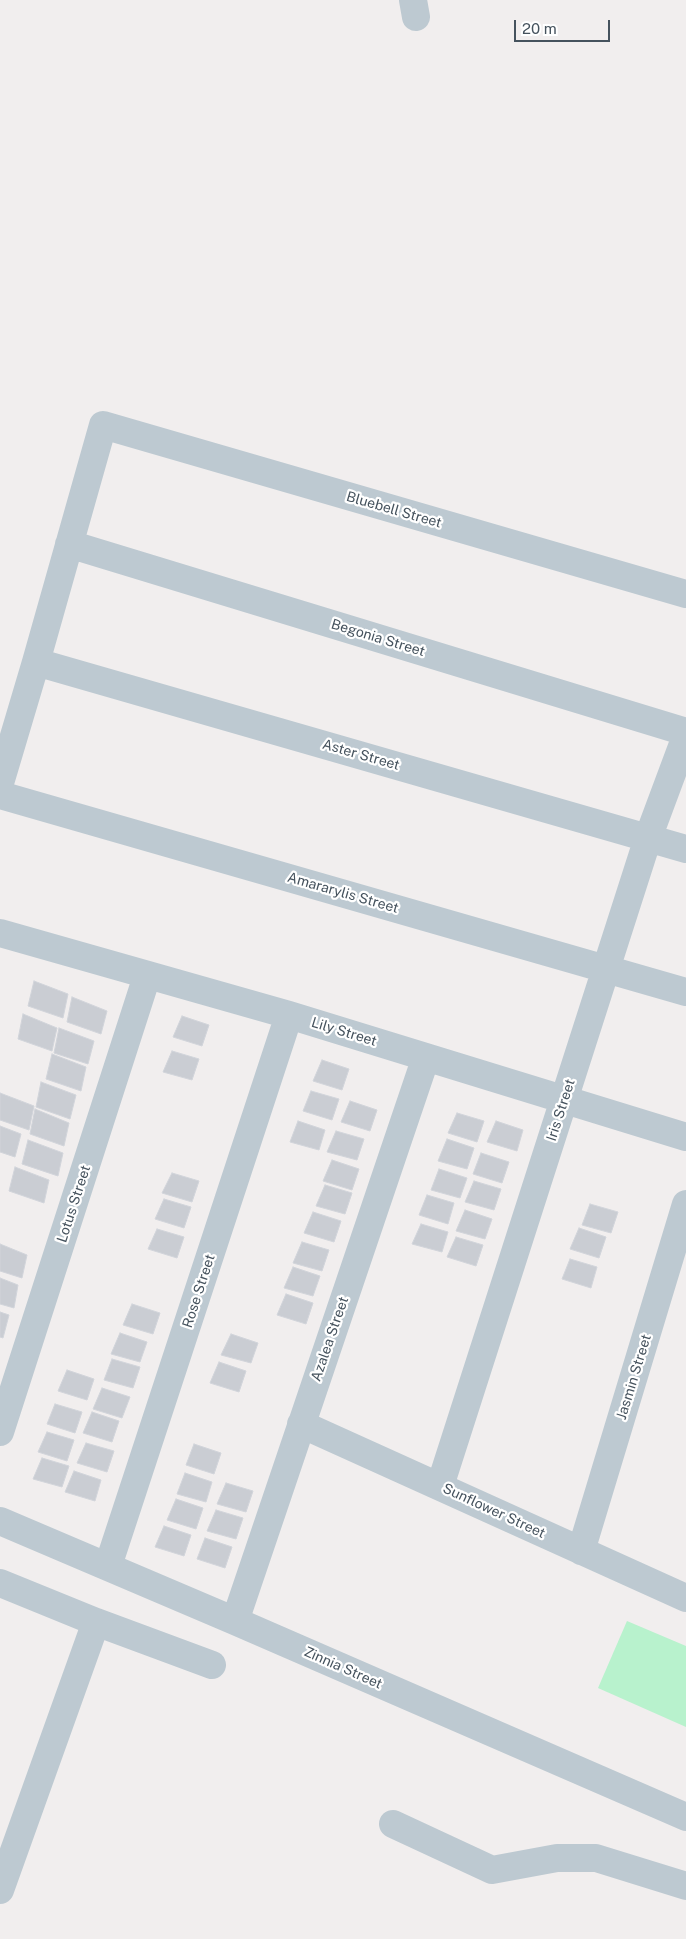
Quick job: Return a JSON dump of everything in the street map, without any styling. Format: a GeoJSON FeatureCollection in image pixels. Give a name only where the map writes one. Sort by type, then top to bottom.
{"type":"FeatureCollection","features":[{"type":"Feature","properties":{"kind":"street","name":"Bluebell Street"},"geometry":{"type":"LineString","coordinates":[[69,544],[103,425],[685,590]]}},
{"type":"Feature","properties":{"kind":"street"},"geometry":{"type":"LineString","coordinates":[[0,783],[69,544]]}},
{"type":"Feature","properties":{"kind":"street","name":"Begonia Street"},"geometry":{"type":"LineString","coordinates":[[69,544],[686,734]]}},
{"type":"Feature","properties":{"kind":"street","name":"Aster Street"},"geometry":{"type":"LineString","coordinates":[[36,662],[686,850]]}},
{"type":"Feature","properties":{"kind":"street","name":"Iris Street"},"geometry":{"type":"LineString","coordinates":[[440,1486],[648,838],[686,734]]}},
{"type":"Feature","properties":{"kind":"street","name":"Amararylis Street"},"geometry":{"type":"LineString","coordinates":[[0,795],[686,992]]}},
{"type":"Feature","properties":{"kind":"street","name":"Lily Street"},"geometry":{"type":"LineString","coordinates":[[0,933],[289,1015],[686,1138]]}},
{"type":"Feature","properties":{"kind":"street","name":"Lotus Street"},"geometry":{"type":"LineString","coordinates":[[0,1432],[147,976]]}},
{"type":"Feature","properties":{"kind":"street","name":"Rose Street"},"geometry":{"type":"LineString","coordinates":[[108,1566],[289,1015]]}},
{"type":"Feature","properties":{"kind":"street","name":"Azalea Street"},"geometry":{"type":"LineString","coordinates":[[235,1621],[426,1057]]}},
{"type":"Feature","properties":{"kind":"street","name":"Jasmin Street"},"geometry":{"type":"LineString","coordinates":[[581,1550],[686,1204]]}},
{"type":"Feature","properties":{"kind":"street","name":"Sunflower Street"},"geometry":{"type":"LineString","coordinates":[[301,1424],[686,1598]]}},
{"type":"Feature","properties":{"kind":"street","name":"Zinnia Street"},"geometry":{"type":"LineString","coordinates":[[0,1521],[686,1817]]}},
{"type":"Feature","properties":{"kind":"street"},"geometry":{"type":"LineString","coordinates":[[0,1582],[96,1622],[212,1665]]}},
{"type":"Feature","properties":{"kind":"street"},"geometry":{"type":"LineString","coordinates":[[0,1890],[96,1622]]}},
{"type":"Feature","properties":{"kind":"street"},"geometry":{"type":"LineString","coordinates":[[393,1824],[492,1870],[557,1858],[596,1858],[686,1886]]}},
{"type":"Feature","properties":{"kind":"green space"},"geometry":{"type":"Polygon","coordinates":[[[627,1621],[686,1646],[686,1727],[598,1688],[627,1621]]]}},
{"type":"Feature","properties":{"kind":"building"},"geometry":{"type":"Polygon","coordinates":[[[34,981],[68,994],[63,1018],[28,1006],[34,981]]]}},
{"type":"Feature","properties":{"kind":"building"},"geometry":{"type":"Polygon","coordinates":[[[72,997],[107,1011],[101,1034],[67,1022],[72,997]]]}},
{"type":"Feature","properties":{"kind":"building"},"geometry":{"type":"Polygon","coordinates":[[[23,1014],[57,1028],[52,1051],[18,1039],[23,1014]]]}},
{"type":"Feature","properties":{"kind":"building"},"geometry":{"type":"Polygon","coordinates":[[[182,1016],[209,1025],[202,1046],[173,1037],[182,1016]]]}},
{"type":"Feature","properties":{"kind":"building"},"geometry":{"type":"Polygon","coordinates":[[[59,1028],[94,1041],[88,1064],[54,1053],[59,1028]]]}},
{"type":"Feature","properties":{"kind":"building"},"geometry":{"type":"Polygon","coordinates":[[[172,1051],[199,1059],[192,1080],[163,1072],[172,1051]]]}},
{"type":"Feature","properties":{"kind":"building"},"geometry":{"type":"Polygon","coordinates":[[[52,1054],[86,1067],[81,1091],[46,1079],[52,1054]]]}},
{"type":"Feature","properties":{"kind":"building"},"geometry":{"type":"Polygon","coordinates":[[[322,1060],[349,1069],[342,1090],[313,1081],[322,1060]]]}},
{"type":"Feature","properties":{"kind":"building"},"geometry":{"type":"Polygon","coordinates":[[[41,1082],[76,1095],[70,1119],[36,1107],[41,1082]]]}},
{"type":"Feature","properties":{"kind":"building"},"geometry":{"type":"Polygon","coordinates":[[[311,1091],[339,1099],[332,1120],[303,1111],[311,1091]]]}},
{"type":"Feature","properties":{"kind":"building"},"geometry":{"type":"Polygon","coordinates":[[[0,1093],[34,1106],[29,1130],[0,1120],[0,1093]]]}},
{"type":"Feature","properties":{"kind":"building"},"geometry":{"type":"Polygon","coordinates":[[[350,1101],[377,1110],[370,1131],[341,1122],[350,1101]]]}},
{"type":"Feature","properties":{"kind":"building"},"geometry":{"type":"Polygon","coordinates":[[[35,1109],[69,1123],[64,1146],[30,1134],[35,1109]]]}},
{"type":"Feature","properties":{"kind":"building"},"geometry":{"type":"Polygon","coordinates":[[[457,1113],[484,1121],[477,1142],[448,1133],[457,1113]]]}},
{"type":"Feature","properties":{"kind":"building"},"geometry":{"type":"Polygon","coordinates":[[[298,1121],[325,1130],[319,1150],[290,1142],[298,1121]]]}},
{"type":"Feature","properties":{"kind":"building"},"geometry":{"type":"Polygon","coordinates":[[[496,1121],[523,1130],[517,1151],[487,1142],[496,1121]]]}},
{"type":"Feature","properties":{"kind":"building"},"geometry":{"type":"Polygon","coordinates":[[[0,1126],[21,1134],[15,1157],[0,1152],[0,1126]]]}},
{"type":"Feature","properties":{"kind":"building"},"geometry":{"type":"Polygon","coordinates":[[[336,1131],[364,1139],[357,1160],[327,1152],[336,1131]]]}},
{"type":"Feature","properties":{"kind":"building"},"geometry":{"type":"Polygon","coordinates":[[[447,1139],[474,1148],[467,1169],[438,1161],[447,1139]]]}},
{"type":"Feature","properties":{"kind":"building"},"geometry":{"type":"Polygon","coordinates":[[[28,1140],[63,1153],[58,1176],[22,1164],[28,1140]]]}},
{"type":"Feature","properties":{"kind":"building"},"geometry":{"type":"Polygon","coordinates":[[[481,1153],[509,1162],[502,1183],[473,1174],[481,1153]]]}},
{"type":"Feature","properties":{"kind":"building"},"geometry":{"type":"Polygon","coordinates":[[[332,1160],[359,1169],[352,1190],[323,1181],[332,1160]]]}},
{"type":"Feature","properties":{"kind":"building"},"geometry":{"type":"Polygon","coordinates":[[[15,1167],[49,1180],[44,1203],[9,1191],[15,1167]]]}},
{"type":"Feature","properties":{"kind":"building"},"geometry":{"type":"Polygon","coordinates":[[[439,1169],[467,1178],[460,1198],[431,1190],[439,1169]]]}},
{"type":"Feature","properties":{"kind":"building"},"geometry":{"type":"Polygon","coordinates":[[[172,1173],[199,1181],[192,1202],[162,1193],[172,1173]]]}},
{"type":"Feature","properties":{"kind":"building"},"geometry":{"type":"Polygon","coordinates":[[[474,1181],[501,1189],[494,1210],[465,1202],[474,1181]]]}},
{"type":"Feature","properties":{"kind":"building"},"geometry":{"type":"Polygon","coordinates":[[[325,1185],[352,1193],[345,1214],[316,1206],[325,1185]]]}},
{"type":"Feature","properties":{"kind":"building"},"geometry":{"type":"Polygon","coordinates":[[[427,1195],[454,1203],[448,1224],[419,1215],[427,1195]]]}},
{"type":"Feature","properties":{"kind":"building"},"geometry":{"type":"Polygon","coordinates":[[[164,1199],[191,1207],[184,1228],[155,1219],[164,1199]]]}},
{"type":"Feature","properties":{"kind":"building"},"geometry":{"type":"Polygon","coordinates":[[[590,1204],[618,1212],[611,1233],[582,1225],[590,1204]]]}},
{"type":"Feature","properties":{"kind":"building"},"geometry":{"type":"Polygon","coordinates":[[[465,1210],[492,1219],[485,1239],[456,1231],[465,1210]]]}},
{"type":"Feature","properties":{"kind":"building"},"geometry":{"type":"Polygon","coordinates":[[[313,1212],[341,1221],[334,1242],[304,1233],[313,1212]]]}},
{"type":"Feature","properties":{"kind":"building"},"geometry":{"type":"Polygon","coordinates":[[[421,1224],[448,1232],[442,1252],[412,1244],[421,1224]]]}},
{"type":"Feature","properties":{"kind":"building"},"geometry":{"type":"Polygon","coordinates":[[[579,1228],[606,1237],[599,1258],[570,1249],[579,1228]]]}},
{"type":"Feature","properties":{"kind":"building"},"geometry":{"type":"Polygon","coordinates":[[[157,1229],[184,1237],[177,1258],[148,1249],[157,1229]]]}},
{"type":"Feature","properties":{"kind":"building"},"geometry":{"type":"Polygon","coordinates":[[[456,1237],[483,1245],[476,1266],[447,1257],[456,1237]]]}},
{"type":"Feature","properties":{"kind":"building"},"geometry":{"type":"Polygon","coordinates":[[[302,1242],[329,1250],[322,1271],[293,1263],[302,1242]]]}},
{"type":"Feature","properties":{"kind":"building"},"geometry":{"type":"Polygon","coordinates":[[[0,1244],[27,1255],[22,1278],[0,1271],[0,1244]]]}},
{"type":"Feature","properties":{"kind":"building"},"geometry":{"type":"Polygon","coordinates":[[[570,1259],[597,1267],[591,1288],[562,1279],[570,1259]]]}},
{"type":"Feature","properties":{"kind":"building"},"geometry":{"type":"Polygon","coordinates":[[[293,1267],[320,1276],[313,1296],[284,1288],[293,1267]]]}},
{"type":"Feature","properties":{"kind":"building"},"geometry":{"type":"Polygon","coordinates":[[[0,1278],[18,1285],[14,1308],[0,1304],[0,1278]]]}},
{"type":"Feature","properties":{"kind":"building"},"geometry":{"type":"Polygon","coordinates":[[[286,1294],[313,1303],[306,1324],[277,1315],[286,1294]]]}},
{"type":"Feature","properties":{"kind":"building"},"geometry":{"type":"Polygon","coordinates":[[[132,1304],[160,1313],[153,1334],[123,1325],[132,1304]]]}},
{"type":"Feature","properties":{"kind":"building"},"geometry":{"type":"Polygon","coordinates":[[[0,1312],[9,1315],[3,1338],[0,1337],[0,1312]]]}},
{"type":"Feature","properties":{"kind":"building"},"geometry":{"type":"Polygon","coordinates":[[[120,1333],[147,1342],[140,1362],[111,1354],[120,1333]]]}},
{"type":"Feature","properties":{"kind":"building"},"geometry":{"type":"Polygon","coordinates":[[[231,1334],[258,1343],[251,1363],[221,1355],[231,1334]]]}},
{"type":"Feature","properties":{"kind":"building"},"geometry":{"type":"Polygon","coordinates":[[[112,1359],[140,1367],[133,1388],[104,1380],[112,1359]]]}},
{"type":"Feature","properties":{"kind":"building"},"geometry":{"type":"Polygon","coordinates":[[[219,1362],[246,1371],[239,1392],[210,1383],[219,1362]]]}},
{"type":"Feature","properties":{"kind":"building"},"geometry":{"type":"Polygon","coordinates":[[[67,1370],[94,1379],[87,1400],[58,1391],[67,1370]]]}},
{"type":"Feature","properties":{"kind":"building"},"geometry":{"type":"Polygon","coordinates":[[[102,1388],[130,1397],[122,1418],[93,1409],[102,1388]]]}},
{"type":"Feature","properties":{"kind":"building"},"geometry":{"type":"Polygon","coordinates":[[[55,1404],[82,1412],[75,1433],[47,1424],[55,1404]]]}},
{"type":"Feature","properties":{"kind":"building"},"geometry":{"type":"Polygon","coordinates":[[[92,1412],[119,1421],[112,1442],[83,1433],[92,1412]]]}},
{"type":"Feature","properties":{"kind":"building"},"geometry":{"type":"Polygon","coordinates":[[[47,1432],[74,1440],[67,1461],[38,1452],[47,1432]]]}},
{"type":"Feature","properties":{"kind":"building"},"geometry":{"type":"Polygon","coordinates":[[[86,1443],[114,1451],[107,1472],[77,1463],[86,1443]]]}},
{"type":"Feature","properties":{"kind":"building"},"geometry":{"type":"Polygon","coordinates":[[[194,1444],[221,1453],[214,1474],[186,1465],[194,1444]]]}},
{"type":"Feature","properties":{"kind":"building"},"geometry":{"type":"Polygon","coordinates":[[[42,1458],[69,1466],[62,1487],[33,1479],[42,1458]]]}},
{"type":"Feature","properties":{"kind":"building"},"geometry":{"type":"Polygon","coordinates":[[[74,1471],[101,1480],[95,1501],[65,1492],[74,1471]]]}},
{"type":"Feature","properties":{"kind":"building"},"geometry":{"type":"Polygon","coordinates":[[[185,1473],[212,1482],[206,1502],[177,1494],[185,1473]]]}},
{"type":"Feature","properties":{"kind":"building"},"geometry":{"type":"Polygon","coordinates":[[[226,1483],[253,1491],[246,1512],[217,1504],[226,1483]]]}},
{"type":"Feature","properties":{"kind":"building"},"geometry":{"type":"Polygon","coordinates":[[[176,1499],[203,1508],[196,1529],[167,1520],[176,1499]]]}},
{"type":"Feature","properties":{"kind":"building"},"geometry":{"type":"Polygon","coordinates":[[[216,1510],[243,1518],[236,1539],[207,1531],[216,1510]]]}},
{"type":"Feature","properties":{"kind":"building"},"geometry":{"type":"Polygon","coordinates":[[[164,1526],[191,1535],[184,1556],[155,1547],[164,1526]]]}},
{"type":"Feature","properties":{"kind":"building"},"geometry":{"type":"Polygon","coordinates":[[[205,1538],[232,1547],[225,1568],[197,1559],[205,1538]]]}}]}
